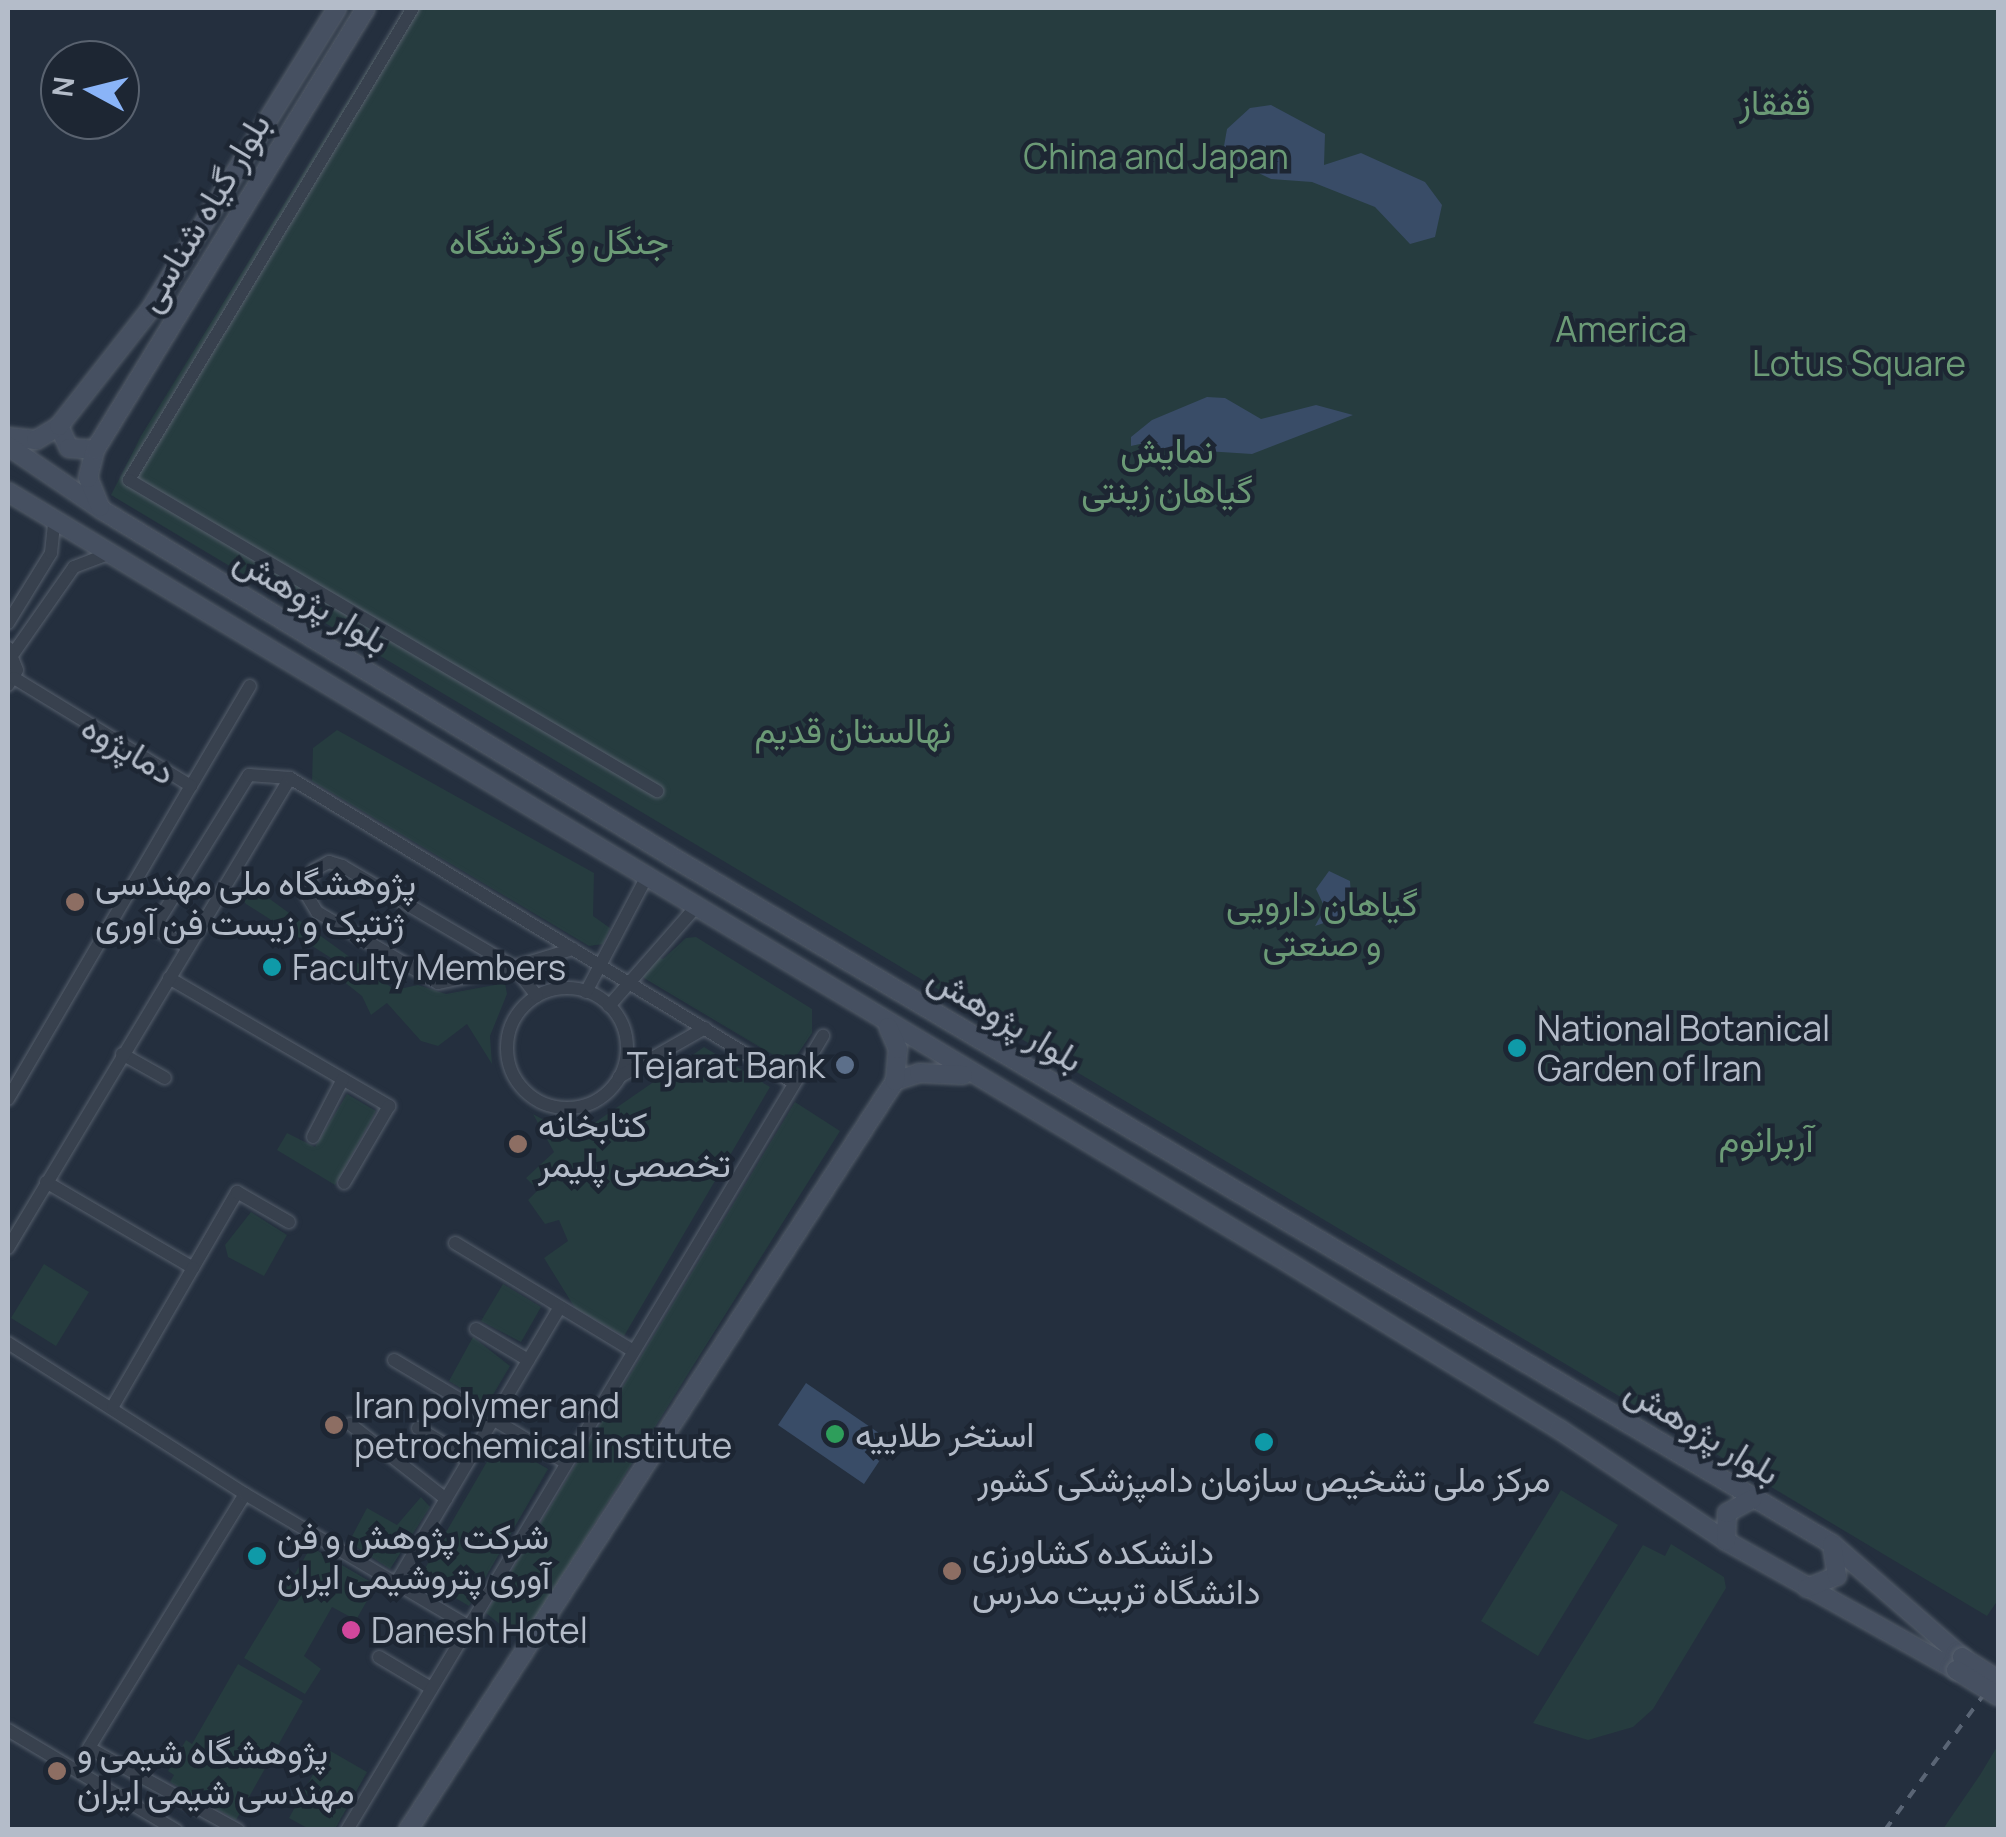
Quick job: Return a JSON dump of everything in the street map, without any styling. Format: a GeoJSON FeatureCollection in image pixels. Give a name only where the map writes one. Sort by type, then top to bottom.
{"type":"FeatureCollection","features":[{"type":"Feature","properties":{"kind":"street","name":"بلوار گیاه شناسی"},"geometry":{"type":"LineString","coordinates":[[59,426],[150,310],[336,8]]}},
{"type":"Feature","properties":{"kind":"street","name":"بلوار گیاه شناسی"},"geometry":{"type":"LineString","coordinates":[[95,450],[366,8]]}},
{"type":"Feature","properties":{"kind":"street"},"geometry":{"type":"LineString","coordinates":[[413,8],[128,480],[657,791]]}},
{"type":"Feature","properties":{"kind":"street"},"geometry":{"type":"LineString","coordinates":[[8,437],[36,440],[59,426],[68,448],[95,450],[88,478],[102,510]]}},
{"type":"Feature","properties":{"kind":"street","name":"بلوار پژوهش"},"geometry":{"type":"LineString","coordinates":[[8,446],[102,510],[1832,1544],[1959,1664]]}},
{"type":"Feature","properties":{"kind":"street","name":"بلوار پژوهش"},"geometry":{"type":"LineString","coordinates":[[8,492],[106,555],[1542,1418],[1726,1541],[1807,1588],[1959,1664]]}},
{"type":"Feature","properties":{"kind":"street"},"geometry":{"type":"LineString","coordinates":[[8,623],[51,552],[54,522]]}},
{"type":"Feature","properties":{"kind":"street"},"geometry":{"type":"LineString","coordinates":[[11,682],[10,651],[74,567],[106,555]]}},
{"type":"Feature","properties":{"kind":"street","name":"دماپژوه"},"geometry":{"type":"LineString","coordinates":[[8,1098],[191,786],[11,682]]}},
{"type":"Feature","properties":{"kind":"street"},"geometry":{"type":"LineString","coordinates":[[191,786],[250,686]]}},
{"type":"Feature","properties":{"kind":"street"},"geometry":{"type":"LineString","coordinates":[[188,947],[154,928],[249,774],[290,778],[794,1083]]}},
{"type":"Feature","properties":{"kind":"street"},"geometry":{"type":"LineString","coordinates":[[8,1248],[290,778]]}},
{"type":"Feature","properties":{"kind":"street"},"geometry":{"type":"LineString","coordinates":[[538,996],[514,966],[342,866],[329,862],[314,870],[306,894],[316,912],[438,983],[514,966],[573,949]]}},
{"type":"Feature","properties":{"kind":"street"},"geometry":{"type":"LineString","coordinates":[[586,992],[645,880]]}},
{"type":"Feature","properties":{"kind":"street"},"geometry":{"type":"LineString","coordinates":[[609,1006],[626,980],[694,909]]}},
{"type":"Feature","properties":{"kind":"street"},"geometry":{"type":"LineString","coordinates":[[168,978],[389,1106],[344,1182]]}},
{"type":"Feature","properties":{"kind":"street"},"geometry":{"type":"LineString","coordinates":[[620,1078],[626,1040],[609,1006],[586,992],[556,989],[522,1008],[507,1046],[509,1066],[532,1098],[570,1109],[598,1099],[620,1078],[705,1028]]}},
{"type":"Feature","properties":{"kind":"street"},"geometry":{"type":"LineString","coordinates":[[408,1830],[895,1081],[898,1049],[887,1025]]}},
{"type":"Feature","properties":{"kind":"street"},"geometry":{"type":"LineString","coordinates":[[347,1830],[823,1036]]}},
{"type":"Feature","properties":{"kind":"street"},"geometry":{"type":"LineString","coordinates":[[122,1054],[165,1078]]}},
{"type":"Feature","properties":{"kind":"street"},"geometry":{"type":"LineString","coordinates":[[895,1081],[919,1073],[972,1076]]}},
{"type":"Feature","properties":{"kind":"street"},"geometry":{"type":"LineString","coordinates":[[313,1138],[343,1079]]}},
{"type":"Feature","properties":{"kind":"street"},"geometry":{"type":"LineString","coordinates":[[46,1182],[194,1268]]}},
{"type":"Feature","properties":{"kind":"street"},"geometry":{"type":"LineString","coordinates":[[114,1406],[238,1192],[288,1222]]}},
{"type":"Feature","properties":{"kind":"street"},"geometry":{"type":"LineString","coordinates":[[455,1243],[633,1351]]}},
{"type":"Feature","properties":{"kind":"street"},"geometry":{"type":"LineString","coordinates":[[396,1583],[560,1306]]}},
{"type":"Feature","properties":{"kind":"street"},"geometry":{"type":"LineString","coordinates":[[476,1330],[528,1360]]}},
{"type":"Feature","properties":{"kind":"street"},"geometry":{"type":"LineString","coordinates":[[8,1342],[114,1406],[245,1494],[468,1626]]}},
{"type":"Feature","properties":{"kind":"street"},"geometry":{"type":"LineString","coordinates":[[394,1360],[566,1463]]}},
{"type":"Feature","properties":{"kind":"street"},"geometry":{"type":"LineString","coordinates":[[350,1424],[446,1498]]}},
{"type":"Feature","properties":{"kind":"street"},"geometry":{"type":"LineString","coordinates":[[418,1428],[469,1459]]}},
{"type":"Feature","properties":{"kind":"street"},"geometry":{"type":"LineString","coordinates":[[238,1830],[89,1748],[245,1494]]}},
{"type":"Feature","properties":{"kind":"street"},"geometry":{"type":"LineString","coordinates":[[1726,1541],[1727,1513],[1752,1499]]}},
{"type":"Feature","properties":{"kind":"street"},"geometry":{"type":"LineString","coordinates":[[1807,1588],[1837,1576],[1832,1544]]}},
{"type":"Feature","properties":{"kind":"street"},"geometry":{"type":"LineString","coordinates":[[380,1656],[431,1688]]}},
{"type":"Feature","properties":{"kind":"street"},"geometry":{"type":"LineString","coordinates":[[1959,1664],[1998,1680]]}},
{"type":"Feature","properties":{"kind":"street"},"geometry":{"type":"LineString","coordinates":[[1959,1664],[1998,1696]]}},
{"type":"Feature","properties":{"kind":"street"},"geometry":{"type":"LineString","coordinates":[[8,1730],[176,1830]]}},
{"type":"Feature","properties":{"kind":"green space","name":"National Botanical Garden of Iran"},"geometry":{"type":"Polygon","coordinates":[[[405,8],[1998,8],[1998,1600],[1987,1616],[111,495],[141,436],[405,8]]]}},
{"type":"Feature","properties":{"kind":"green space"},"geometry":{"type":"Polygon","coordinates":[[[337,730],[594,873],[593,916],[610,928],[603,944],[589,946],[312,781],[313,748],[337,730]]]}},
{"type":"Feature","properties":{"kind":"green space"},"geometry":{"type":"Polygon","coordinates":[[[245,881],[395,990],[418,985],[446,994],[505,983],[507,994],[490,1036],[492,1064],[467,1024],[438,1046],[421,1041],[387,1003],[371,1015],[362,996],[338,977],[342,965],[246,904],[237,893],[245,881]]]}},
{"type":"Feature","properties":{"kind":"green space"},"geometry":{"type":"Polygon","coordinates":[[[696,937],[812,1009],[812,1033],[790,1065],[644,978],[642,971],[655,956],[663,959],[686,938],[696,937]]]}},
{"type":"Feature","properties":{"kind":"green space"},"geometry":{"type":"Polygon","coordinates":[[[704,1047],[770,1087],[624,1336],[575,1308],[544,1258],[568,1241],[559,1220],[545,1224],[528,1200],[538,1190],[526,1178],[554,1152],[533,1114],[549,1123],[590,1126],[704,1047]]]}},
{"type":"Feature","properties":{"kind":"green space"},"geometry":{"type":"Polygon","coordinates":[[[347,1094],[376,1111],[335,1185],[277,1150],[287,1133],[315,1147],[347,1094]]]}},
{"type":"Feature","properties":{"kind":"green space"},"geometry":{"type":"Polygon","coordinates":[[[795,1102],[840,1131],[521,1641],[486,1613],[795,1102]]]}},
{"type":"Feature","properties":{"kind":"green space"},"geometry":{"type":"Polygon","coordinates":[[[251,1212],[287,1235],[264,1276],[228,1257],[225,1245],[251,1212]]]}},
{"type":"Feature","properties":{"kind":"green space"},"geometry":{"type":"Polygon","coordinates":[[[44,1264],[89,1292],[56,1346],[11,1318],[44,1264]]]}},
{"type":"Feature","properties":{"kind":"green space"},"geometry":{"type":"Polygon","coordinates":[[[503,1284],[541,1307],[521,1342],[481,1321],[503,1284]]]}},
{"type":"Feature","properties":{"kind":"green space"},"geometry":{"type":"Polygon","coordinates":[[[473,1337],[510,1366],[491,1398],[482,1401],[449,1381],[473,1337]]]}},
{"type":"Feature","properties":{"kind":"green space"},"geometry":{"type":"Polygon","coordinates":[[[499,1441],[548,1469],[469,1606],[420,1577],[499,1441]]]}},
{"type":"Feature","properties":{"kind":"green space"},"geometry":{"type":"Polygon","coordinates":[[[1561,1490],[1618,1525],[1538,1656],[1481,1621],[1561,1490]]]}},
{"type":"Feature","properties":{"kind":"green space"},"geometry":{"type":"Polygon","coordinates":[[[421,1497],[430,1507],[390,1569],[349,1542],[367,1508],[397,1525],[421,1497]]]}},
{"type":"Feature","properties":{"kind":"green space"},"geometry":{"type":"Polygon","coordinates":[[[1671,1544],[1724,1577],[1726,1588],[1653,1709],[1633,1727],[1588,1740],[1533,1723],[1643,1545],[1665,1556],[1671,1544]]]}},
{"type":"Feature","properties":{"kind":"green space"},"geometry":{"type":"Polygon","coordinates":[[[311,1547],[376,1585],[356,1620],[332,1607],[304,1656],[321,1669],[305,1694],[244,1658],[311,1547]]]}},
{"type":"Feature","properties":{"kind":"green space"},"geometry":{"type":"Polygon","coordinates":[[[238,1664],[303,1701],[236,1820],[170,1782],[174,1775],[168,1771],[186,1740],[192,1744],[238,1664]]]}},
{"type":"Feature","properties":{"kind":"green space"},"geometry":{"type":"Polygon","coordinates":[[[1998,1745],[1998,1829],[1943,1829],[1980,1775],[1998,1745]]]}},
{"type":"Feature","properties":{"kind":"green space"},"geometry":{"type":"Polygon","coordinates":[[[327,1749],[367,1772],[335,1829],[309,1829],[289,1818],[327,1749]]]}},
{"type":"Feature","properties":{"kind":"water"},"geometry":{"type":"Polygon","coordinates":[[[1271,105],[1325,134],[1324,165],[1361,153],[1425,182],[1442,205],[1435,237],[1410,244],[1375,207],[1312,182],[1271,179],[1234,161],[1224,146],[1227,129],[1250,108],[1271,105]]]}},
{"type":"Feature","properties":{"kind":"water"},"geometry":{"type":"Polygon","coordinates":[[[1207,397],[1225,398],[1261,419],[1316,405],[1353,415],[1252,454],[1159,448],[1149,442],[1131,446],[1131,437],[1152,420],[1207,397]]]}},
{"type":"Feature","properties":{"kind":"water"},"geometry":{"type":"Polygon","coordinates":[[[1329,871],[1350,881],[1351,895],[1336,919],[1315,926],[1325,908],[1316,889],[1329,871]]]}},
{"type":"Feature","properties":{"kind":"water","name":"استخر طلاییه"},"geometry":{"type":"Polygon","coordinates":[[[806,1383],[892,1442],[864,1484],[778,1425],[806,1383]]]}},
{"type":"Feature","properties":{"kind":"railway"},"geometry":{"type":"LineString","coordinates":[[1885,1830],[1998,1675]]}},
{"type":"Feature","properties":{"kind":"place","name":"پژوهشگاه ملی مهندسی ژنتیک و زیست فن آوری"},"geometry":{"type":"Point","coordinates":[75,902]}},
{"type":"Feature","properties":{"kind":"place","name":"Faculty Members"},"geometry":{"type":"Point","coordinates":[272,967]}},
{"type":"Feature","properties":{"kind":"place","name":"National Botanical Garden of Iran"},"geometry":{"type":"Point","coordinates":[1517,1048]}},
{"type":"Feature","properties":{"kind":"place","name":"Tejarat Bank"},"geometry":{"type":"Point","coordinates":[845,1065]}},
{"type":"Feature","properties":{"kind":"place","name":"کتابخانه تخصصی پلیمر"},"geometry":{"type":"Point","coordinates":[518,1144]}},
{"type":"Feature","properties":{"kind":"place","name":"Iran polymer and petrochemical institute"},"geometry":{"type":"Point","coordinates":[334,1425]}},
{"type":"Feature","properties":{"kind":"place","name":"استخر طلاییه"},"geometry":{"type":"Point","coordinates":[835,1434]}},
{"type":"Feature","properties":{"kind":"place","name":"مرکز ملی تشخیص سازمان دامپزشکی کشور"},"geometry":{"type":"Point","coordinates":[1264,1442]}},
{"type":"Feature","properties":{"kind":"place","name":"شرکت پژوهش و فن آوری پتروشیمی ایران"},"geometry":{"type":"Point","coordinates":[257,1556]}},
{"type":"Feature","properties":{"kind":"place","name":"دانشکده کشاورزی دانشگاه تربیت مدرس"},"geometry":{"type":"Point","coordinates":[952,1571]}},
{"type":"Feature","properties":{"kind":"place","name":"Danesh Hotel"},"geometry":{"type":"Point","coordinates":[351,1630]}},
{"type":"Feature","properties":{"kind":"place","name":"پژوهشگاه شیمی و مهندسی شیمی ایران"},"geometry":{"type":"Point","coordinates":[57,1771]}},
{"type":"Feature","properties":{"kind":"park label","name":"قفقاز"},"geometry":{"type":"Point","coordinates":[1775,102]}},
{"type":"Feature","properties":{"kind":"park label","name":"China and Japan"},"geometry":{"type":"Point","coordinates":[1156,156]}},
{"type":"Feature","properties":{"kind":"park label","name":"جنگل و گردشگاه"},"geometry":{"type":"Point","coordinates":[559,241]}},
{"type":"Feature","properties":{"kind":"park label","name":"America"},"geometry":{"type":"Point","coordinates":[1621,329]}},
{"type":"Feature","properties":{"kind":"park label","name":"Lotus Square"},"geometry":{"type":"Point","coordinates":[1859,363]}},
{"type":"Feature","properties":{"kind":"park label","name":"نمایش گیاهان زینتی"},"geometry":{"type":"Point","coordinates":[1167,470]}},
{"type":"Feature","properties":{"kind":"park label","name":"نهالستان قدیم"},"geometry":{"type":"Point","coordinates":[853,730]}},
{"type":"Feature","properties":{"kind":"park label","name":"گیاهان دارویی و صنعتی"},"geometry":{"type":"Point","coordinates":[1322,923]}},
{"type":"Feature","properties":{"kind":"park label","name":"آربرانوم"},"geometry":{"type":"Point","coordinates":[1766,1139]}}]}
